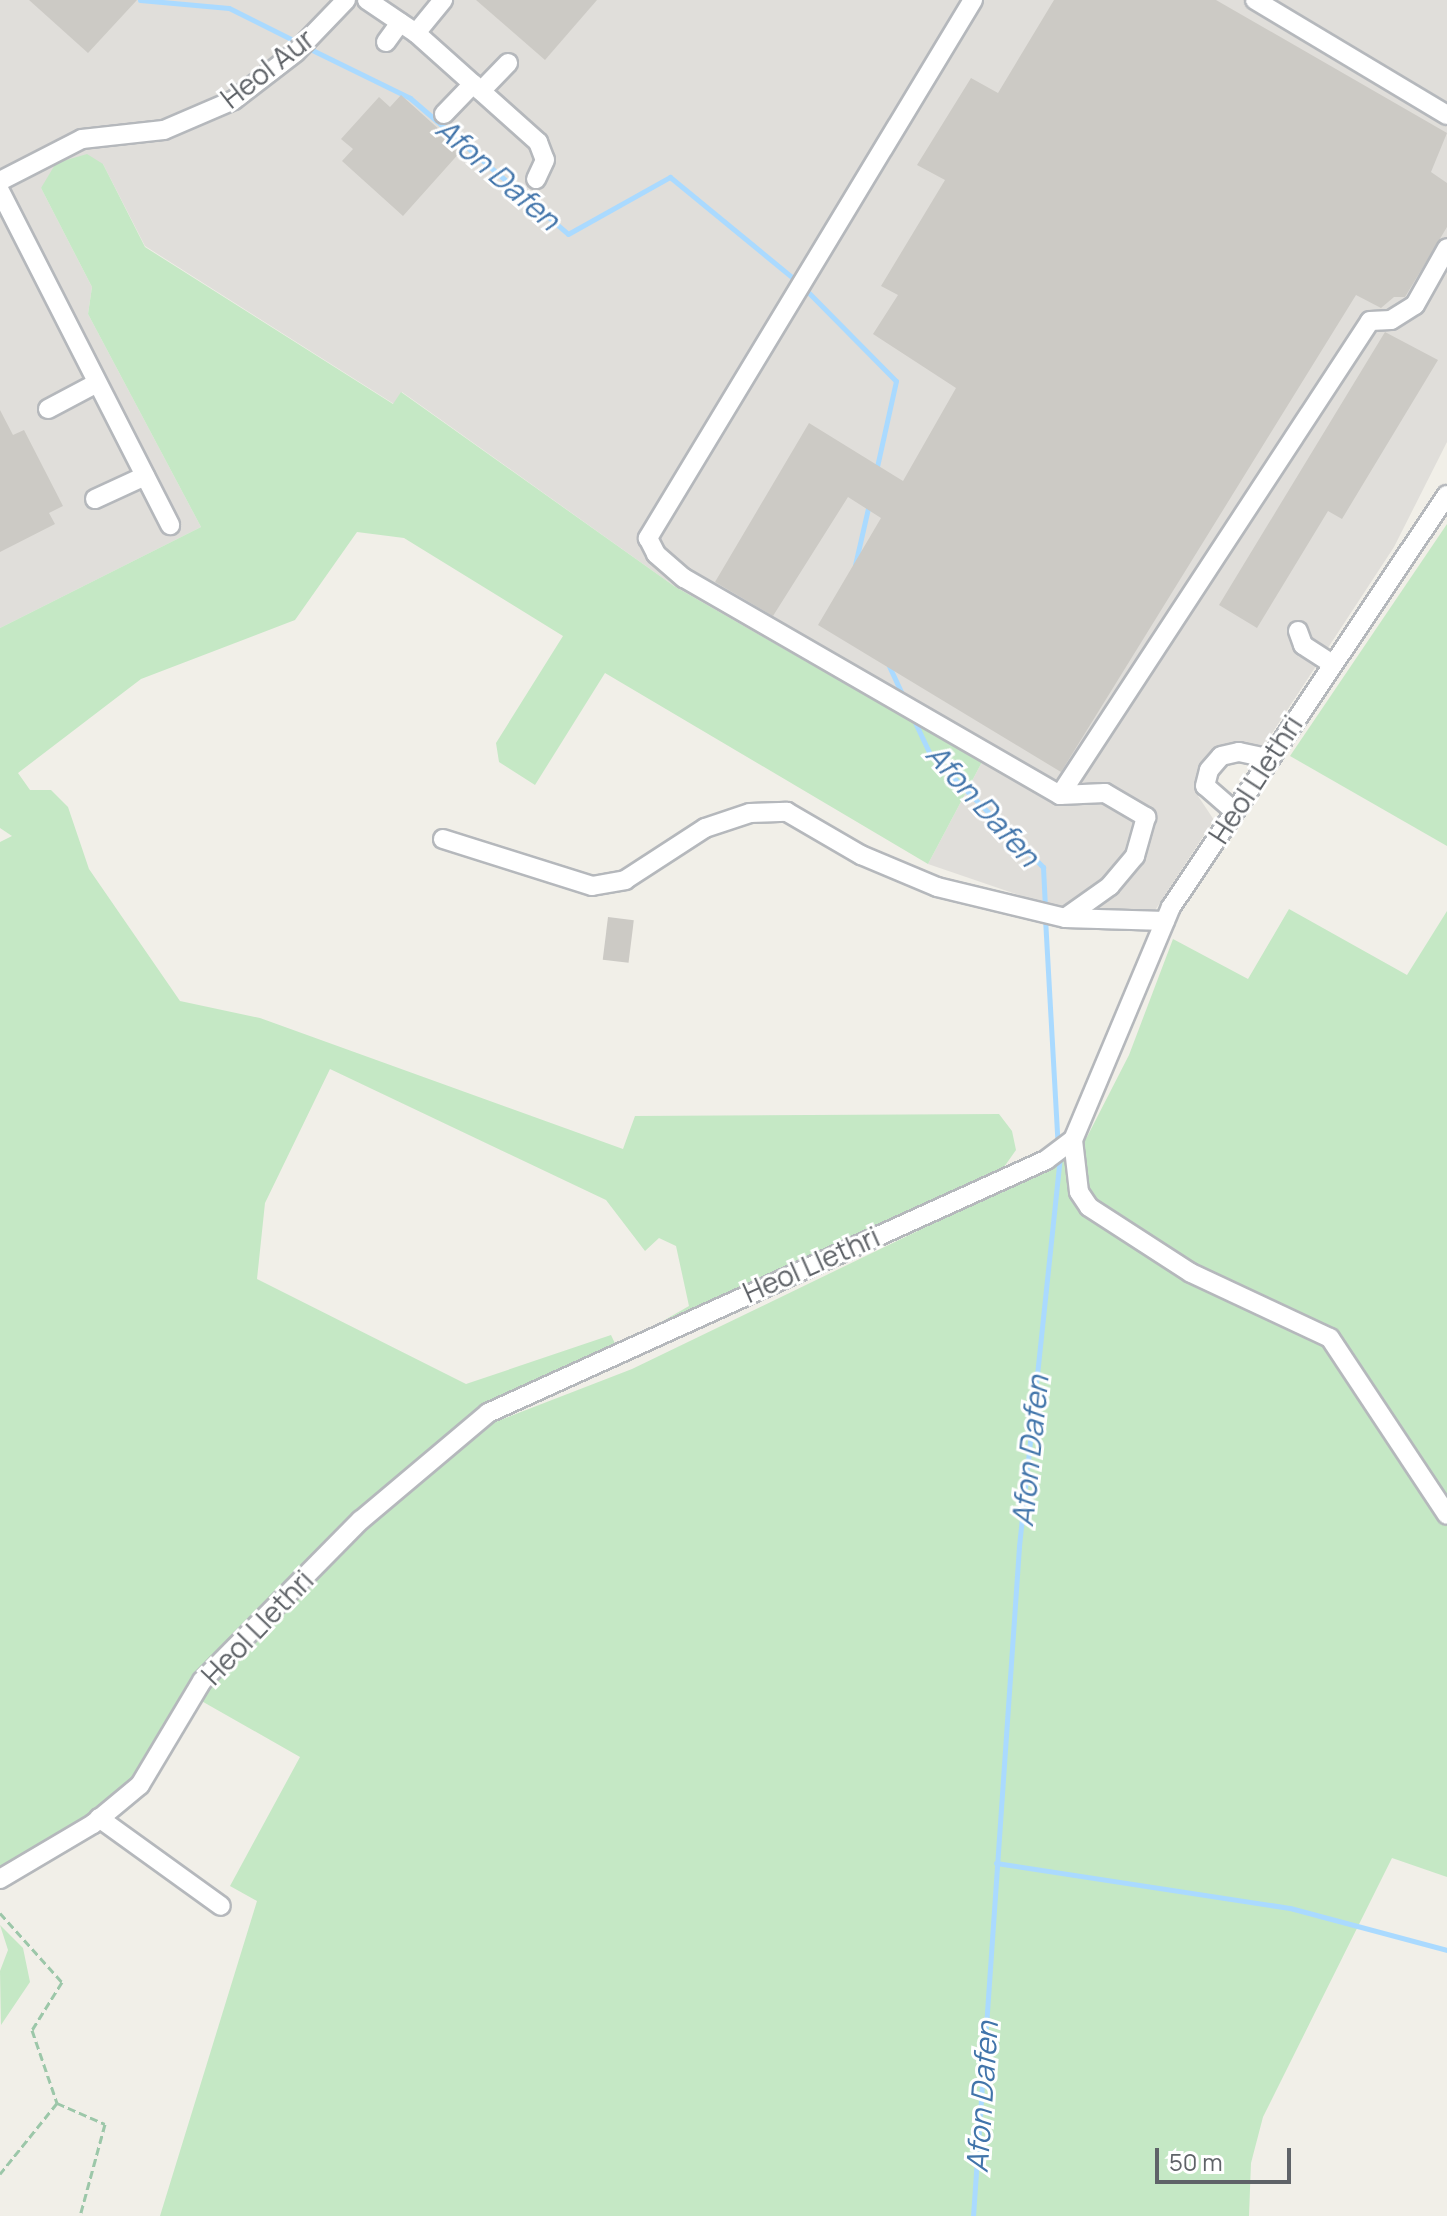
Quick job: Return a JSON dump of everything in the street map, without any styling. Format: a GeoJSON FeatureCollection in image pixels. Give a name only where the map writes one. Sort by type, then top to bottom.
{"type":"FeatureCollection","features":[{"type":"Feature","properties":{"kind":"street","name":"Heol Aur"},"geometry":{"type":"LineString","coordinates":[[0,181],[82,139],[164,130],[234,100],[296,52],[346,0]]}},
{"type":"Feature","properties":{"kind":"street"},"geometry":{"type":"LineString","coordinates":[[367,0],[408,28],[538,142],[545,160],[536,179]]}},
{"type":"Feature","properties":{"kind":"street"},"geometry":{"type":"LineString","coordinates":[[386,42],[443,0]]}},
{"type":"Feature","properties":{"kind":"street"},"geometry":{"type":"LineString","coordinates":[[973,0],[648,538],[656,554],[684,578],[1060,795],[1105,793],[1146,817],[1135,856],[1110,886],[1065,918]]}},
{"type":"Feature","properties":{"kind":"street"},"geometry":{"type":"LineString","coordinates":[[1255,0],[1447,115]]}},
{"type":"Feature","properties":{"kind":"street"},"geometry":{"type":"LineString","coordinates":[[444,114],[508,63]]}},
{"type":"Feature","properties":{"kind":"street"},"geometry":{"type":"LineString","coordinates":[[0,191],[170,525]]}},
{"type":"Feature","properties":{"kind":"street"},"geometry":{"type":"LineString","coordinates":[[1060,795],[1370,321],[1391,320],[1415,305],[1447,248]]}},
{"type":"Feature","properties":{"kind":"street"},"geometry":{"type":"LineString","coordinates":[[48,409],[97,383]]}},
{"type":"Feature","properties":{"kind":"street"},"geometry":{"type":"LineString","coordinates":[[95,499],[145,476]]}},
{"type":"Feature","properties":{"kind":"street","name":"Heol Llethri"},"geometry":{"type":"LineString","coordinates":[[0,1879],[99,1818],[140,1785],[202,1681],[361,1520],[488,1413],[1046,1160],[1073,1140],[1165,921],[1268,758],[1447,495]]}},
{"type":"Feature","properties":{"kind":"street"},"geometry":{"type":"LineString","coordinates":[[1298,631],[1303,645],[1332,664]]}},
{"type":"Feature","properties":{"kind":"street"},"geometry":{"type":"LineString","coordinates":[[1234,811],[1205,786],[1209,770],[1221,756],[1239,752],[1268,758]]}},
{"type":"Feature","properties":{"kind":"street"},"geometry":{"type":"LineString","coordinates":[[443,839],[592,886],[625,880],[705,828],[750,813],[787,812],[861,855],[937,887],[1065,918],[1165,921]]}},
{"type":"Feature","properties":{"kind":"street"},"geometry":{"type":"LineString","coordinates":[[1073,1140],[1079,1192],[1089,1207],[1191,1273],[1330,1338],[1447,1515]]}},
{"type":"Feature","properties":{"kind":"street"},"geometry":{"type":"LineString","coordinates":[[99,1818],[221,1906]]}},
{"type":"Feature","properties":{"kind":"path"},"geometry":{"type":"LineString","coordinates":[[0,1913],[62,1982],[32,2030],[57,2103],[105,2124],[80,2216]]}},
{"type":"Feature","properties":{"kind":"path"},"geometry":{"type":"LineString","coordinates":[[0,2174],[57,2103]]}},
{"type":"Feature","properties":{"kind":"shaded area"},"geometry":{"type":"Polygon","coordinates":[[[0,0],[1447,0],[1447,442],[1394,547],[1263,747],[1236,744],[1213,752],[1199,770],[1198,796],[1214,820],[1154,912],[1054,907],[928,864],[982,762],[674,586],[402,392],[394,404],[145,246],[103,164],[41,188],[92,287],[88,314],[201,527],[0,628],[0,0]]]}},
{"type":"Feature","properties":{"kind":"green space"},"geometry":{"type":"Polygon","coordinates":[[[87,154],[103,164],[145,247],[393,404],[401,392],[674,586],[982,762],[928,864],[605,673],[535,785],[499,762],[496,743],[563,636],[404,538],[357,532],[295,620],[141,679],[18,773],[30,790],[51,790],[68,807],[89,869],[180,1001],[260,1018],[623,1149],[635,1116],[999,1114],[1012,1131],[1016,1150],[1004,1167],[675,1328],[656,1325],[689,1306],[676,1246],[659,1238],[645,1251],[606,1200],[330,1069],[265,1203],[257,1279],[466,1384],[611,1335],[620,1354],[488,1413],[202,1681],[140,1785],[0,1877],[0,842],[12,836],[0,828],[0,628],[201,527],[88,314],[92,287],[41,188],[56,163],[87,154]]]}},
{"type":"Feature","properties":{"kind":"green space"},"geometry":{"type":"Polygon","coordinates":[[[1447,524],[1447,846],[1290,756],[1447,524]]]}},
{"type":"Feature","properties":{"kind":"green space"},"geometry":{"type":"Polygon","coordinates":[[[1289,909],[1407,975],[1447,911],[1447,1877],[1392,1858],[1263,2117],[1251,2163],[1249,2216],[160,2216],[257,1901],[230,1886],[300,1757],[198,1699],[212,1682],[352,1538],[446,1451],[490,1424],[632,1369],[1054,1165],[1087,1137],[1129,1055],[1173,939],[1248,979],[1289,909]]]}},
{"type":"Feature","properties":{"kind":"green space"},"geometry":{"type":"Polygon","coordinates":[[[0,1925],[23,1948],[30,1982],[1,2025],[0,1971],[8,1950],[0,1925]]]}},
{"type":"Feature","properties":{"kind":"building"},"geometry":{"type":"Polygon","coordinates":[[[29,0],[137,0],[88,53],[29,0]]]}},
{"type":"Feature","properties":{"kind":"building"},"geometry":{"type":"Polygon","coordinates":[[[476,0],[597,0],[545,60],[476,0]]]}},
{"type":"Feature","properties":{"kind":"building"},"geometry":{"type":"Polygon","coordinates":[[[1054,0],[1216,0],[1447,133],[1431,172],[1447,183],[1447,227],[1405,297],[1394,297],[1381,308],[1356,295],[1061,772],[818,625],[881,518],[848,497],[773,616],[715,582],[809,423],[903,481],[956,388],[873,334],[898,295],[881,286],[945,180],[917,165],[971,78],[998,93],[1054,0]]]}},
{"type":"Feature","properties":{"kind":"building"},"geometry":{"type":"Polygon","coordinates":[[[401,95],[462,150],[403,216],[342,161],[353,149],[341,139],[379,97],[390,107],[401,95]]]}},
{"type":"Feature","properties":{"kind":"building"},"geometry":{"type":"Polygon","coordinates":[[[1385,332],[1438,360],[1342,519],[1328,511],[1257,628],[1219,605],[1385,332]]]}},
{"type":"Feature","properties":{"kind":"building"},"geometry":{"type":"Polygon","coordinates":[[[0,410],[13,435],[24,430],[63,506],[49,513],[55,524],[0,552],[0,410]]]}},
{"type":"Feature","properties":{"kind":"building"},"geometry":{"type":"Polygon","coordinates":[[[608,917],[634,920],[629,963],[603,960],[608,917]]]}},
{"type":"Feature","properties":{"kind":"waterway","name":"Afon Dafen"},"geometry":{"type":"LineString","coordinates":[[140,0],[229,8],[297,42]]}},
{"type":"Feature","properties":{"kind":"waterway","name":"Afon Dafen"},"geometry":{"type":"LineString","coordinates":[[306,47],[410,98],[568,234],[670,177],[798,282]]}},
{"type":"Feature","properties":{"kind":"waterway","name":"Afon Dafen"},"geometry":{"type":"LineString","coordinates":[[805,289],[896,381],[876,471]]}},
{"type":"Feature","properties":{"kind":"waterway","name":"Afon Dafen"},"geometry":{"type":"LineString","coordinates":[[855,565],[869,504]]}},
{"type":"Feature","properties":{"kind":"waterway","name":"Afon Dafen"},"geometry":{"type":"LineString","coordinates":[[889,666],[903,696]]}},
{"type":"Feature","properties":{"kind":"waterway","name":"Afon Dafen"},"geometry":{"type":"LineString","coordinates":[[912,716],[930,754],[1043,867],[1045,908]]}},
{"type":"Feature","properties":{"kind":"waterway","name":"Afon Dafen"},"geometry":{"type":"LineString","coordinates":[[1045,918],[1058,1147]]}},
{"type":"Feature","properties":{"kind":"waterway","name":"Afon Dafen"},"geometry":{"type":"LineString","coordinates":[[973,2216],[1019,1546],[1060,1157]]}},
{"type":"Feature","properties":{"kind":"waterway"},"geometry":{"type":"LineString","coordinates":[[996,1863],[1290,1908],[1447,1950]]}}]}
